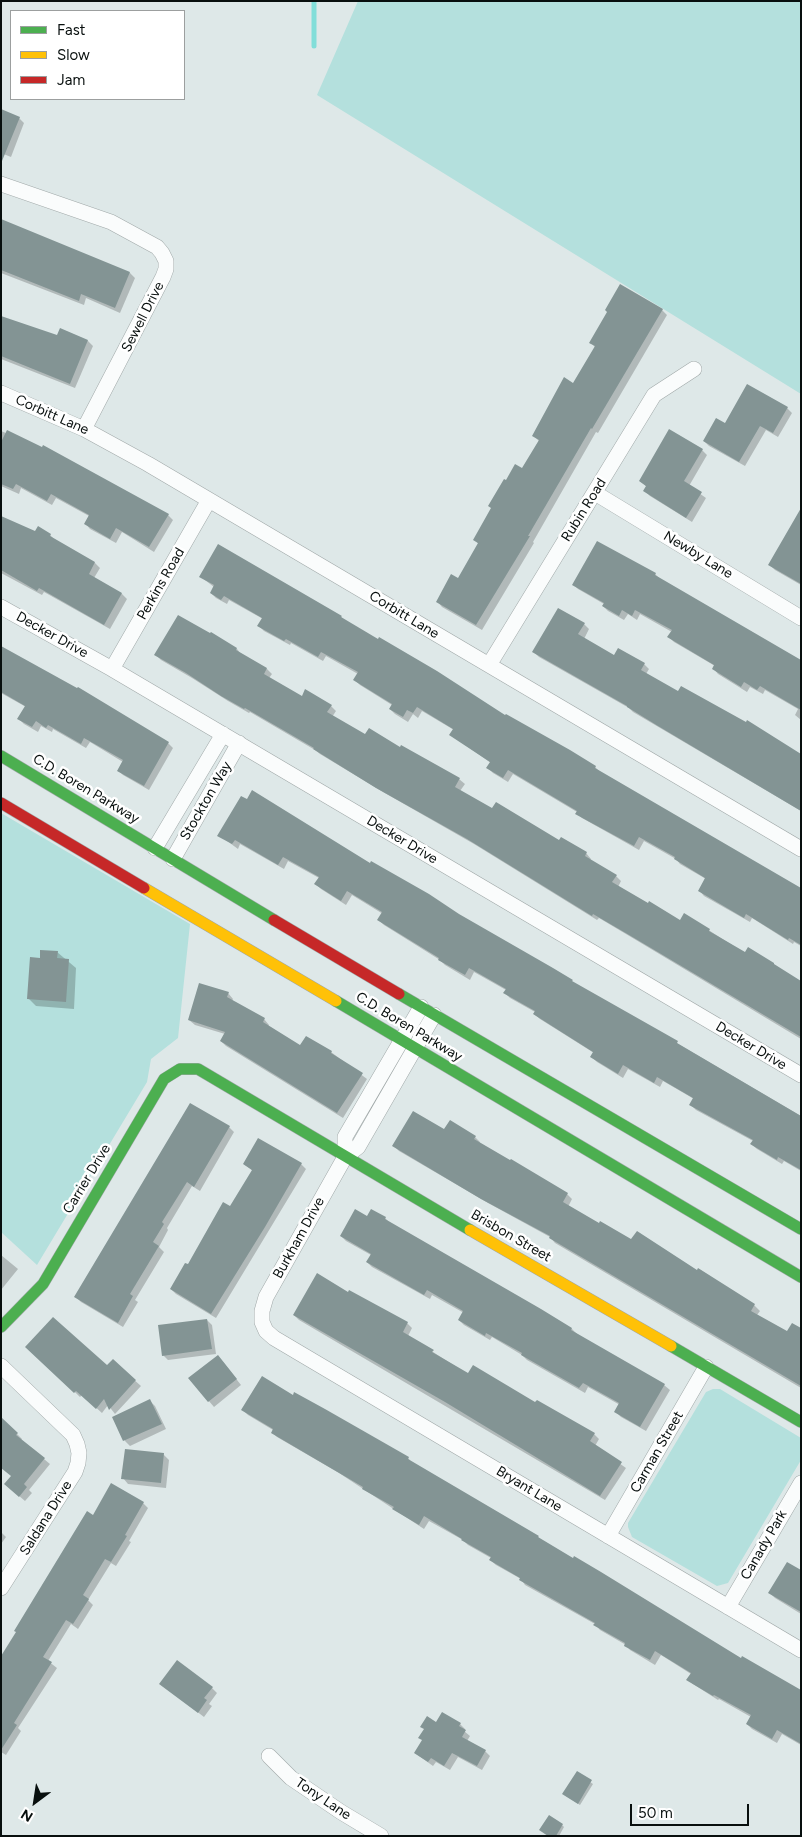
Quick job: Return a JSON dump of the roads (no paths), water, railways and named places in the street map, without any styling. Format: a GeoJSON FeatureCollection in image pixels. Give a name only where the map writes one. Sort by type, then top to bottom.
{"type":"FeatureCollection","features":[{"type":"Feature","properties":{"kind":"street","name":"Sewell Drive"},"geometry":{"type":"LineString","coordinates":[[1,184],[111,222],[157,247],[166,261],[163,277],[84,429]]}},
{"type":"Feature","properties":{"kind":"street","name":"Rubin Road"},"geometry":{"type":"LineString","coordinates":[[489,665],[654,395],[694,369]]}},
{"type":"Feature","properties":{"kind":"street","name":"Corbitt Lane"},"geometry":{"type":"LineString","coordinates":[[1,393],[84,429],[210,500],[801,849]]}},
{"type":"Feature","properties":{"kind":"street","name":"Newby Lane"},"geometry":{"type":"LineString","coordinates":[[595,493],[801,618]]}},
{"type":"Feature","properties":{"kind":"street","name":"Perkins Road"},"geometry":{"type":"LineString","coordinates":[[112,668],[210,500]]}},
{"type":"Feature","properties":{"kind":"street","name":"Decker Drive"},"geometry":{"type":"LineString","coordinates":[[1,607],[112,668],[801,1075]]}},
{"type":"Feature","properties":{"kind":"street","name":"Stockton Way"},"geometry":{"type":"LineString","coordinates":[[155,848],[223,734]]}},
{"type":"Feature","properties":{"kind":"street","name":"Stockton Way"},"geometry":{"type":"LineString","coordinates":[[173,859],[239,744]]}},
{"type":"Feature","properties":{"kind":"street","name":"C.D. Boren Parkway"},"geometry":{"type":"LineString","coordinates":[[1,756],[428,1011],[801,1229]]}},
{"type":"Feature","properties":{"kind":"street","name":"C.D. Boren Parkway"},"geometry":{"type":"LineString","coordinates":[[1,803],[801,1277]]}},
{"type":"Feature","properties":{"kind":"street","name":"Burkham Drive"},"geometry":{"type":"LineString","coordinates":[[345,1157],[345,1137],[402,1041],[428,1011]]}},
{"type":"Feature","properties":{"kind":"street","name":"Burkham Drive"},"geometry":{"type":"LineString","coordinates":[[262,1322],[262,1311],[266,1298],[345,1157],[358,1147],[415,1049],[428,1011]]}},
{"type":"Feature","properties":{"kind":"street","name":"Carrier Drive"},"geometry":{"type":"LineString","coordinates":[[1,1327],[43,1284],[164,1079],[180,1069],[198,1069],[206,1074]]}},
{"type":"Feature","properties":{"kind":"street","name":"Brisbon Street"},"geometry":{"type":"LineString","coordinates":[[206,1074],[801,1422]]}},
{"type":"Feature","properties":{"kind":"street","name":"Bryant Lane"},"geometry":{"type":"LineString","coordinates":[[262,1322],[266,1331],[274,1338],[801,1650]]}},
{"type":"Feature","properties":{"kind":"street","name":"Saldana Drive"},"geometry":{"type":"LineString","coordinates":[[1,1366],[73,1435],[79,1453],[75,1472],[1,1588]]}},
{"type":"Feature","properties":{"kind":"street","name":"Carman Street"},"geometry":{"type":"LineString","coordinates":[[608,1536],[706,1367]]}},
{"type":"Feature","properties":{"kind":"street","name":"Canady Park"},"geometry":{"type":"LineString","coordinates":[[728,1607],[801,1483]]}},
{"type":"Feature","properties":{"kind":"street","name":"Tony Lane"},"geometry":{"type":"LineString","coordinates":[[269,1756],[292,1778],[341,1812],[381,1836]]}},
{"type":"Feature","properties":{"kind":"waterway"},"geometry":{"type":"LineString","coordinates":[[314,1],[314,46]]}}]}
